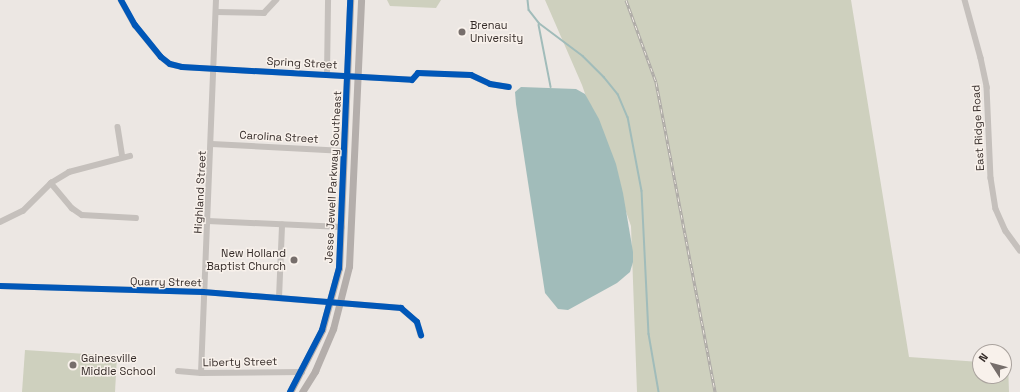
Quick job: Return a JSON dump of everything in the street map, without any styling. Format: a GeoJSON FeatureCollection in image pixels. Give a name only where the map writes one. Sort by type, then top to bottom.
{"type":"FeatureCollection","features":[{"type":"Feature","properties":{"kind":"main road","name":"Jesse Jewell Parkway Southeast"},"geometry":{"type":"LineString","coordinates":[[290,392],[302,372],[322,330],[331,302],[339,268],[342,227],[350,0]]}},
{"type":"Feature","properties":{"kind":"main road","name":"Jesse Jewell Parkway Southeast"},"geometry":{"type":"LineString","coordinates":[[302,392],[315,371],[341,303],[349,266],[353,219],[356,77],[361,0]]}},
{"type":"Feature","properties":{"kind":"street","name":"Spring Street"},"geometry":{"type":"LineString","coordinates":[[121,0],[135,25],[161,58],[170,64],[182,67],[213,70],[327,74],[412,80],[418,73],[471,74],[490,84],[509,87]]}},
{"type":"Feature","properties":{"kind":"street","name":"Highland Street"},"geometry":{"type":"LineString","coordinates":[[201,374],[203,292],[212,144],[216,0]]}},
{"type":"Feature","properties":{"kind":"street"},"geometry":{"type":"LineString","coordinates":[[216,12],[264,13],[276,0]]}},
{"type":"Feature","properties":{"kind":"street"},"geometry":{"type":"LineString","coordinates":[[327,74],[328,0]]}},
{"type":"Feature","properties":{"kind":"street","name":"East Ridge Road"},"geometry":{"type":"LineString","coordinates":[[964,0],[981,58],[986,87],[990,178],[996,209],[1006,231],[1020,250]]}},
{"type":"Feature","properties":{"kind":"street"},"geometry":{"type":"LineString","coordinates":[[118,127],[123,157]]}},
{"type":"Feature","properties":{"kind":"street","name":"Carolina Street"},"geometry":{"type":"LineString","coordinates":[[212,144],[345,151]]}},
{"type":"Feature","properties":{"kind":"street"},"geometry":{"type":"LineString","coordinates":[[0,222],[23,211],[51,183],[70,172],[130,156]]}},
{"type":"Feature","properties":{"kind":"street"},"geometry":{"type":"LineString","coordinates":[[51,183],[72,208],[82,215],[136,218]]}},
{"type":"Feature","properties":{"kind":"street"},"geometry":{"type":"LineString","coordinates":[[208,221],[342,227]]}},
{"type":"Feature","properties":{"kind":"street"},"geometry":{"type":"LineString","coordinates":[[279,298],[282,225]]}},
{"type":"Feature","properties":{"kind":"street","name":"Quarry Street"},"geometry":{"type":"LineString","coordinates":[[0,286],[203,292],[401,308],[417,322],[421,335]]}},
{"type":"Feature","properties":{"kind":"street","name":"Liberty Street"},"geometry":{"type":"LineString","coordinates":[[178,371],[201,374],[302,372]]}},
{"type":"Feature","properties":{"kind":"green space"},"geometry":{"type":"Polygon","coordinates":[[[387,0],[441,0],[436,8],[390,6],[387,0]]]}},
{"type":"Feature","properties":{"kind":"green space"},"geometry":{"type":"Polygon","coordinates":[[[545,0],[851,0],[909,357],[972,361],[972,384],[1009,384],[1009,392],[637,392],[631,226],[582,85],[545,0]]]}},
{"type":"Feature","properties":{"kind":"green space"},"geometry":{"type":"Polygon","coordinates":[[[25,350],[117,356],[115,392],[22,392],[25,350]]]}},
{"type":"Feature","properties":{"kind":"water"},"geometry":{"type":"Polygon","coordinates":[[[521,87],[576,89],[585,94],[599,119],[616,164],[623,193],[633,252],[633,262],[630,272],[617,283],[568,310],[558,309],[545,293],[516,104],[515,92],[521,87]]]}},
{"type":"Feature","properties":{"kind":"waterway"},"geometry":{"type":"LineString","coordinates":[[528,0],[529,10],[539,23],[583,56],[604,77],[618,94],[628,117],[642,191],[649,334],[659,392]]}},
{"type":"Feature","properties":{"kind":"waterway"},"geometry":{"type":"LineString","coordinates":[[539,25],[551,87]]}},
{"type":"Feature","properties":{"kind":"railway"},"geometry":{"type":"LineString","coordinates":[[626,0],[656,82],[715,392]]}},
{"type":"Feature","properties":{"kind":"cycle path"},"geometry":{"type":"LineString","coordinates":[[121,0],[135,25],[161,57],[170,64],[182,67],[412,80],[418,73],[471,75],[490,84],[509,87]]}},
{"type":"Feature","properties":{"kind":"cycle path"},"geometry":{"type":"LineString","coordinates":[[290,392],[322,330],[339,268],[350,0]]}},
{"type":"Feature","properties":{"kind":"cycle path"},"geometry":{"type":"LineString","coordinates":[[0,286],[203,292],[401,308],[417,322],[421,335]]}},
{"type":"Feature","properties":{"kind":"place","name":"Brenau University"},"geometry":{"type":"Point","coordinates":[462,32]}},
{"type":"Feature","properties":{"kind":"place","name":"New Holland Baptist Church"},"geometry":{"type":"Point","coordinates":[294,260]}},
{"type":"Feature","properties":{"kind":"place","name":"Gainesville Middle School"},"geometry":{"type":"Point","coordinates":[73,365]}}]}
